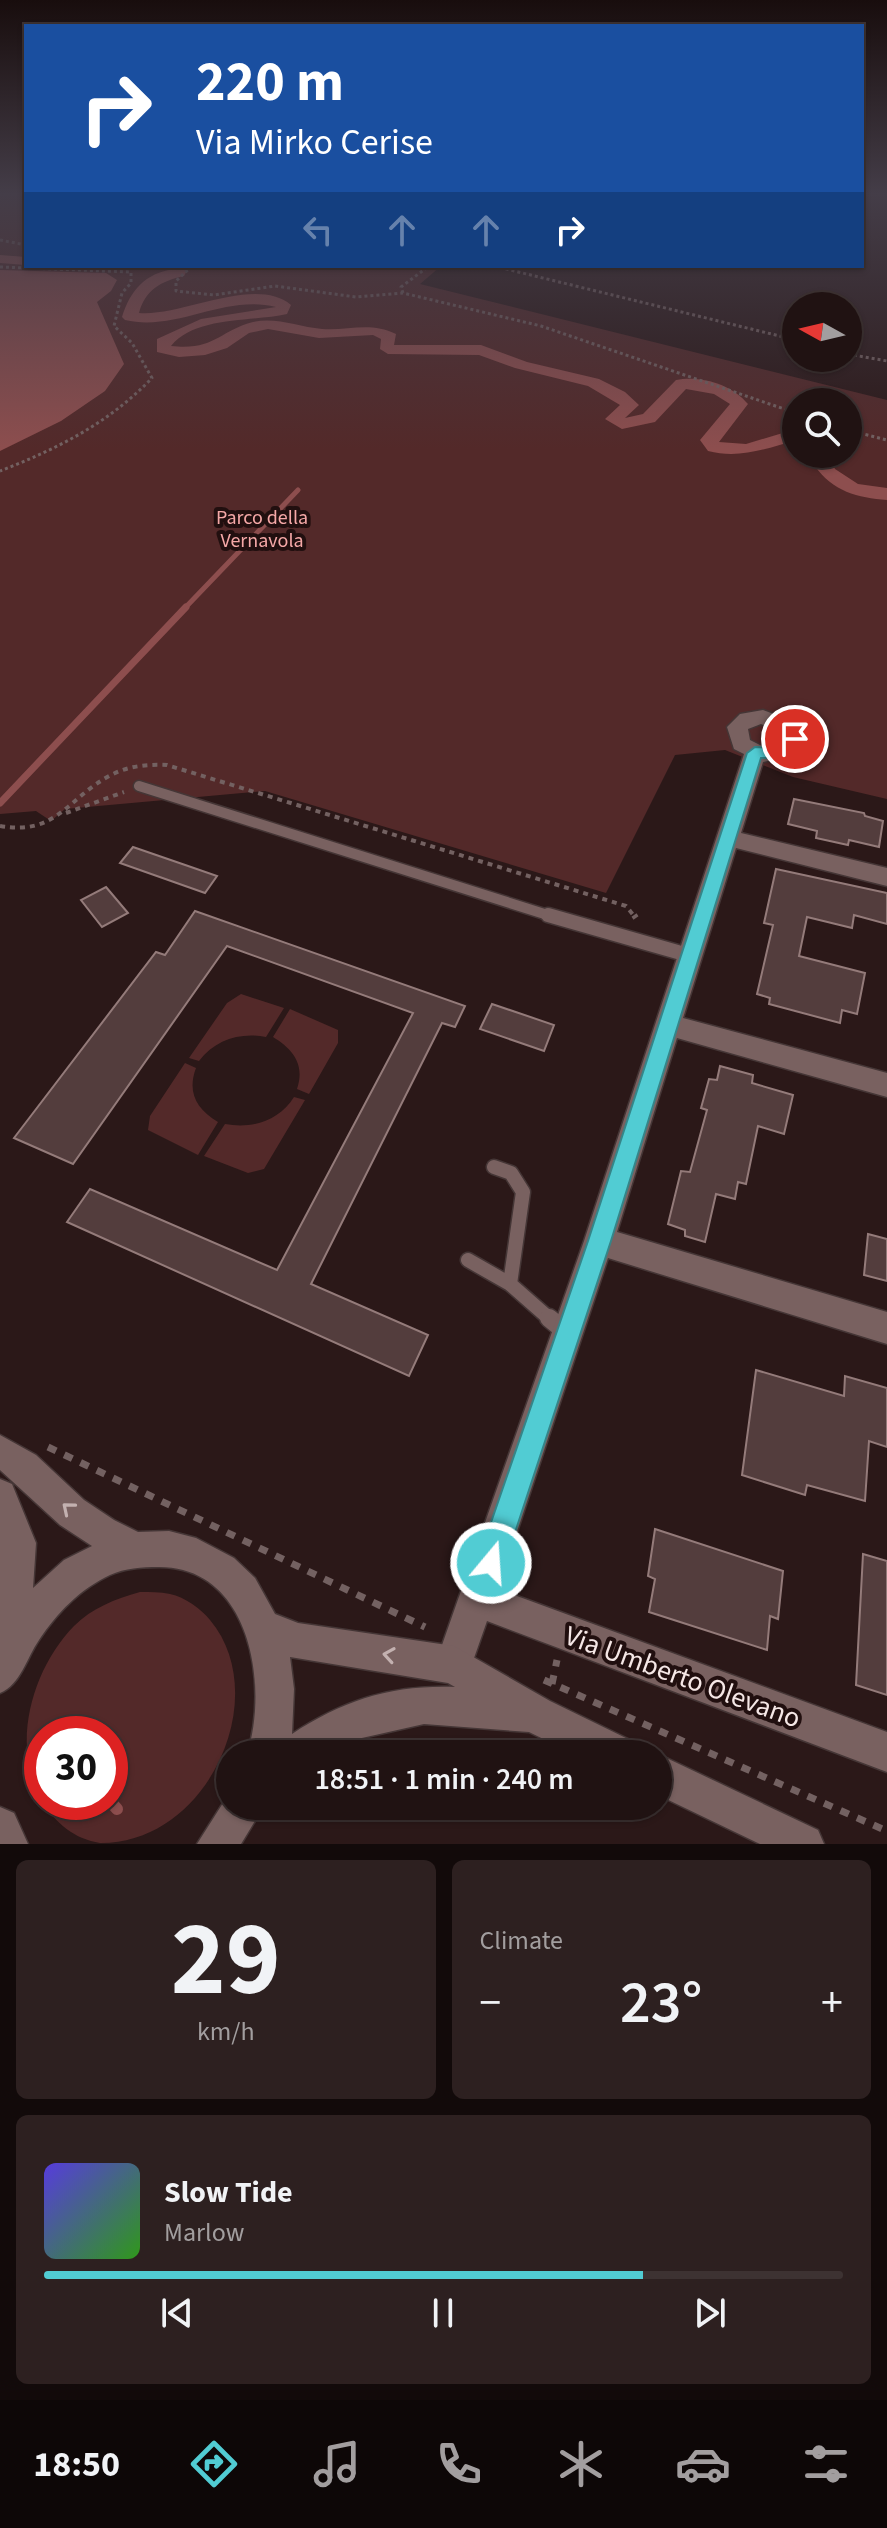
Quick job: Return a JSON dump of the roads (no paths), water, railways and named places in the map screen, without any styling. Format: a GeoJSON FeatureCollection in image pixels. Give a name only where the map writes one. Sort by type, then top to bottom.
{"type":"FeatureCollection","features":[{"type":"Feature","properties":{"kind":"street"},"geometry":{"type":"LineString","coordinates":[[454,1665],[479,1600],[599,1241],[755,753]]}},
{"type":"Feature","properties":{"kind":"street"},"geometry":{"type":"LineString","coordinates":[[727,838],[887,877]]}},
{"type":"Feature","properties":{"kind":"street"},"geometry":{"type":"LineString","coordinates":[[666,1024],[887,1085]]}},
{"type":"Feature","properties":{"kind":"street"},"geometry":{"type":"LineString","coordinates":[[599,1241],[887,1328]]}},
{"type":"Feature","properties":{"kind":"street"},"geometry":{"type":"LineString","coordinates":[[0,1452],[39,1476],[58,1499],[83,1521],[134,1549]]}},
{"type":"Feature","properties":{"kind":"street"},"geometry":{"type":"LineString","coordinates":[[0,1496],[18,1543],[6,1661]]}},
{"type":"Feature","properties":{"kind":"street"},"geometry":{"type":"LineString","coordinates":[[6,1661],[43,1604],[75,1575],[105,1558],[134,1549],[175,1549],[207,1559],[234,1579],[254,1605],[265,1628],[275,1670],[275,1716],[270,1740]]}},
{"type":"Feature","properties":{"kind":"street","name":"Via Umberto Olevano"},"geometry":{"type":"LineString","coordinates":[[479,1600],[887,1752]]}},
{"type":"Feature","properties":{"kind":"street"},"geometry":{"type":"LineString","coordinates":[[265,1628],[298,1642],[454,1665],[536,1715],[587,1740]]}},
{"type":"Feature","properties":{"kind":"street"},"geometry":{"type":"LineString","coordinates":[[317,1740],[345,1722],[424,1705],[481,1707],[536,1715]]}},
{"type":"Feature","properties":{"kind":"street"},"geometry":{"type":"LineString","coordinates":[[672,1781],[804,1844]]}},
{"type":"Feature","properties":{"kind":"street"},"geometry":{"type":"LineString","coordinates":[[217,1844],[234,1820]]}},
{"type":"Feature","properties":{"kind":"street"},"geometry":{"type":"LineString","coordinates":[[0,1827],[8,1844]]}},
{"type":"Feature","properties":{"kind":"lane"},"geometry":{"type":"LineString","coordinates":[[139,786],[557,918],[688,955]]}},
{"type":"Feature","properties":{"kind":"lane"},"geometry":{"type":"LineString","coordinates":[[494,1167],[511,1173],[523,1192],[510,1284]]}},
{"type":"Feature","properties":{"kind":"lane"},"geometry":{"type":"LineString","coordinates":[[468,1260],[510,1284],[568,1334]]}},
{"type":"Feature","properties":{"kind":"waterway"},"geometry":{"type":"LineString","coordinates":[[159,278],[136,295],[130,317],[170,317],[245,299],[284,305],[282,311],[192,326],[163,342],[163,349],[179,352],[205,350],[222,345],[244,330],[268,325],[319,334],[375,331],[390,337],[386,344],[388,349],[410,352],[475,349],[521,365],[594,383],[607,388],[630,405],[614,419],[622,424],[649,418],[682,384],[706,386],[720,390],[739,404],[709,440],[714,447],[747,449],[782,438]]}},
{"type":"Feature","properties":{"kind":"waterway"},"geometry":{"type":"LineString","coordinates":[[825,468],[843,484],[887,494]]}},
{"type":"Feature","properties":{"kind":"waterway"},"geometry":{"type":"LineString","coordinates":[[184,609],[298,490]]}},
{"type":"Feature","properties":{"kind":"waterway"},"geometry":{"type":"LineString","coordinates":[[0,803],[186,607]]}},
{"type":"Feature","properties":{"kind":"park label","name":"Parco della Vernavola"},"geometry":{"type":"Point","coordinates":[262,528]}}]}
